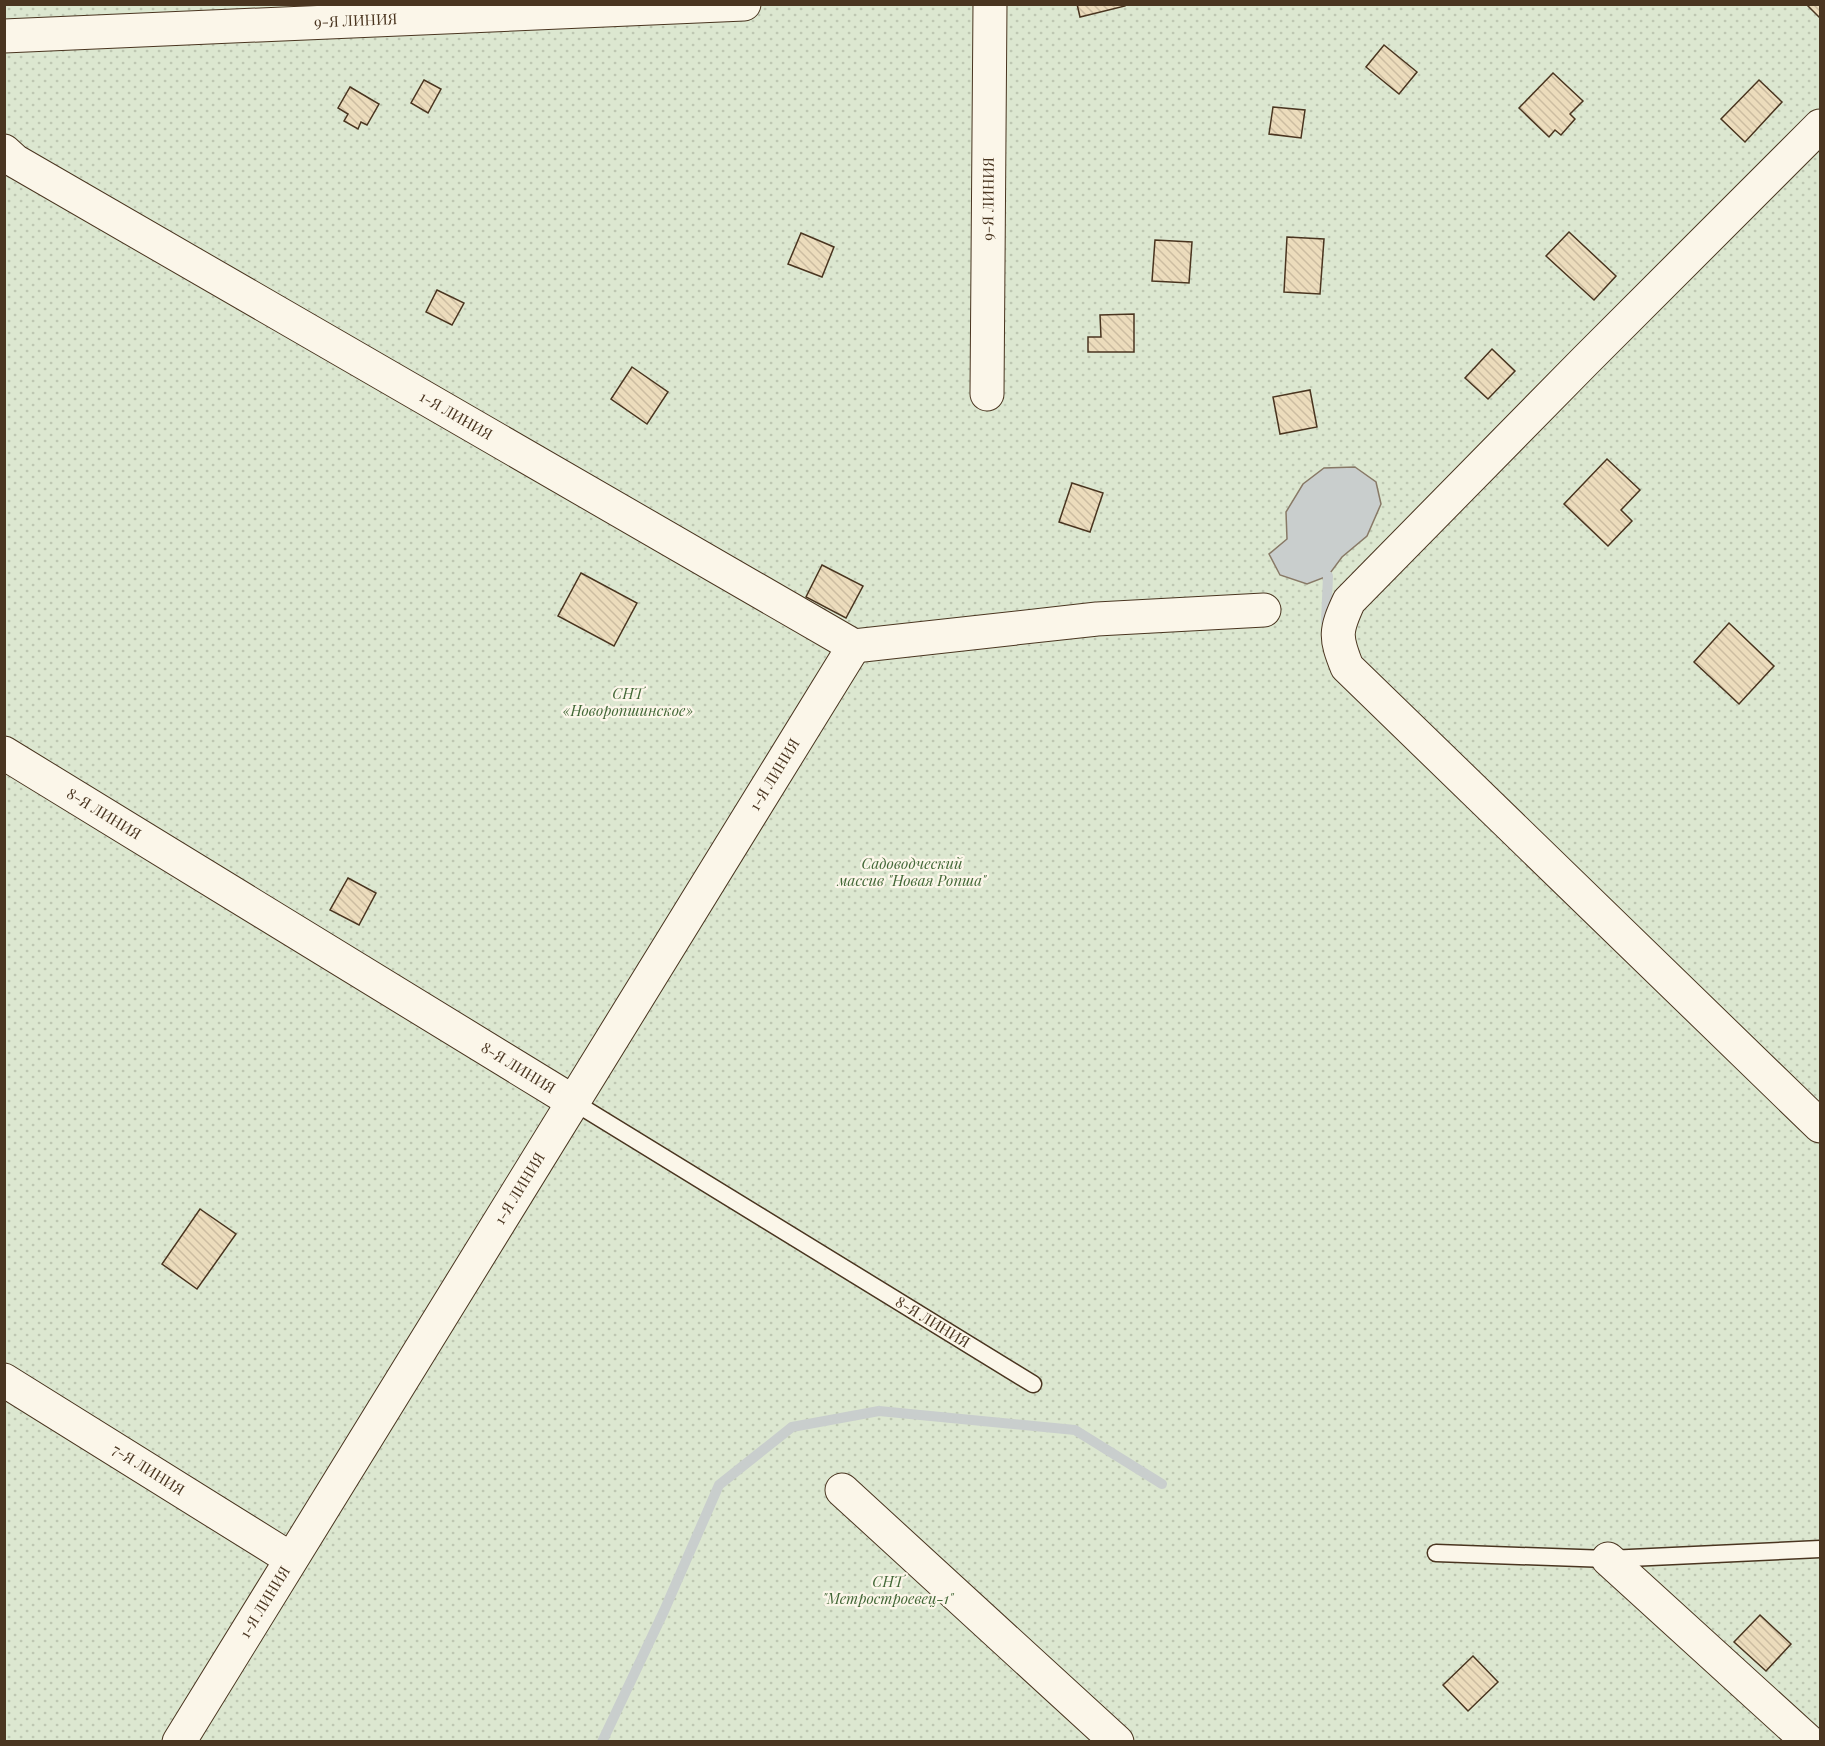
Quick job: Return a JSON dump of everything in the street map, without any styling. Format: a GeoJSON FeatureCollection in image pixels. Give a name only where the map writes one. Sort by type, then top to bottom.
{"type":"FeatureCollection","features":[{"type":"Feature","properties":{"kind":"street","name":"9-Я ЛИНИЯ"},"geometry":{"type":"LineString","coordinates":[[4,36],[744,4]]}},
{"type":"Feature","properties":{"kind":"street","name":"9-Я ЛИНИЯ"},"geometry":{"type":"LineString","coordinates":[[987,394],[990,4]]}},
{"type":"Feature","properties":{"kind":"street"},"geometry":{"type":"LineString","coordinates":[[1821,126],[1584,362],[1349,602],[1340,620],[1338,643],[1347,667],[1821,1126]]}},
{"type":"Feature","properties":{"kind":"street","name":"1-Я ЛИНИЯ"},"geometry":{"type":"LineString","coordinates":[[4,151],[15,161],[854,646],[179,1742]]}},
{"type":"Feature","properties":{"kind":"street"},"geometry":{"type":"LineString","coordinates":[[854,646],[1097,619],[1264,610]]}},
{"type":"Feature","properties":{"kind":"street","name":"8-Я ЛИНИЯ"},"geometry":{"type":"LineString","coordinates":[[4,753],[572,1101]]}},
{"type":"Feature","properties":{"kind":"street","name":"7-Я ЛИНИЯ"},"geometry":{"type":"LineString","coordinates":[[4,1380],[291,1559]]}},
{"type":"Feature","properties":{"kind":"street"},"geometry":{"type":"LineString","coordinates":[[842,1490],[1117,1742]]}},
{"type":"Feature","properties":{"kind":"street"},"geometry":{"type":"LineString","coordinates":[[1608,1559],[1809,1742]]}},
{"type":"Feature","properties":{"kind":"lane","name":"8-Я ЛИНИЯ"},"geometry":{"type":"LineString","coordinates":[[572,1101],[1033,1384]]}},
{"type":"Feature","properties":{"kind":"lane"},"geometry":{"type":"LineString","coordinates":[[1436,1552],[1608,1559],[1821,1549]]}},
{"type":"Feature","properties":{"kind":"green space","name":"Садоводческий массив \"Новая Ропша\""},"geometry":{"type":"Polygon","coordinates":[[[5,5],[1820,5],[1820,1741],[5,1742],[5,5]]]}},
{"type":"Feature","properties":{"kind":"shaded area"},"geometry":{"type":"Polygon","coordinates":[[[1355,467],[1376,482],[1381,504],[1367,536],[1342,557],[1328,576],[1307,584],[1280,575],[1269,554],[1287,539],[1286,512],[1303,484],[1324,468],[1355,467]]]}},
{"type":"Feature","properties":{"kind":"building"},"geometry":{"type":"Polygon","coordinates":[[[1077,4],[1125,4],[1125,6],[1080,17],[1077,4]]]}},
{"type":"Feature","properties":{"kind":"building"},"geometry":{"type":"Polygon","coordinates":[[[1806,4],[1820,4],[1820,18],[1806,4]]]}},
{"type":"Feature","properties":{"kind":"building"},"geometry":{"type":"Polygon","coordinates":[[[1384,45],[1417,72],[1399,94],[1366,67],[1384,45]]]}},
{"type":"Feature","properties":{"kind":"building"},"geometry":{"type":"Polygon","coordinates":[[[1553,73],[1583,101],[1570,114],[1575,119],[1561,135],[1555,130],[1549,137],[1519,108],[1553,73]]]}},
{"type":"Feature","properties":{"kind":"building"},"geometry":{"type":"Polygon","coordinates":[[[424,80],[441,89],[428,113],[411,103],[424,80]]]}},
{"type":"Feature","properties":{"kind":"building"},"geometry":{"type":"Polygon","coordinates":[[[1759,80],[1782,102],[1745,142],[1721,119],[1759,80]]]}},
{"type":"Feature","properties":{"kind":"building"},"geometry":{"type":"Polygon","coordinates":[[[350,87],[379,104],[367,125],[361,122],[358,129],[344,121],[348,114],[338,108],[350,87]]]}},
{"type":"Feature","properties":{"kind":"building"},"geometry":{"type":"Polygon","coordinates":[[[1273,107],[1305,110],[1301,138],[1269,134],[1273,107]]]}},
{"type":"Feature","properties":{"kind":"building"},"geometry":{"type":"Polygon","coordinates":[[[1569,232],[1616,276],[1594,300],[1546,256],[1569,232]]]}},
{"type":"Feature","properties":{"kind":"building"},"geometry":{"type":"Polygon","coordinates":[[[801,233],[834,247],[822,277],[788,264],[801,233]]]}},
{"type":"Feature","properties":{"kind":"building"},"geometry":{"type":"Polygon","coordinates":[[[1287,237],[1324,239],[1320,294],[1284,292],[1287,237]]]}},
{"type":"Feature","properties":{"kind":"building"},"geometry":{"type":"Polygon","coordinates":[[[1155,240],[1192,242],[1189,283],[1152,281],[1155,240]]]}},
{"type":"Feature","properties":{"kind":"building"},"geometry":{"type":"Polygon","coordinates":[[[437,290],[464,303],[452,325],[426,312],[437,290]]]}},
{"type":"Feature","properties":{"kind":"building"},"geometry":{"type":"Polygon","coordinates":[[[1134,314],[1134,352],[1088,352],[1088,337],[1101,337],[1100,315],[1134,314]]]}},
{"type":"Feature","properties":{"kind":"building"},"geometry":{"type":"Polygon","coordinates":[[[1492,349],[1515,371],[1488,399],[1465,378],[1492,349]]]}},
{"type":"Feature","properties":{"kind":"building"},"geometry":{"type":"Polygon","coordinates":[[[632,367],[668,392],[647,424],[611,399],[632,367]]]}},
{"type":"Feature","properties":{"kind":"building"},"geometry":{"type":"Polygon","coordinates":[[[1310,390],[1317,427],[1280,434],[1273,397],[1310,390]]]}},
{"type":"Feature","properties":{"kind":"building"},"geometry":{"type":"Polygon","coordinates":[[[1607,459],[1640,490],[1621,510],[1632,521],[1608,546],[1564,504],[1607,459]]]}},
{"type":"Feature","properties":{"kind":"building"},"geometry":{"type":"Polygon","coordinates":[[[1072,483],[1103,493],[1090,532],[1059,522],[1072,483]]]}},
{"type":"Feature","properties":{"kind":"building"},"geometry":{"type":"Polygon","coordinates":[[[822,565],[863,586],[846,618],[806,597],[822,565]]]}},
{"type":"Feature","properties":{"kind":"building"},"geometry":{"type":"Polygon","coordinates":[[[581,573],[637,603],[614,646],[558,616],[581,573]]]}},
{"type":"Feature","properties":{"kind":"building"},"geometry":{"type":"Polygon","coordinates":[[[1729,623],[1774,666],[1739,704],[1694,662],[1729,623]]]}},
{"type":"Feature","properties":{"kind":"building"},"geometry":{"type":"Polygon","coordinates":[[[348,878],[376,893],[359,925],[330,910],[348,878]]]}},
{"type":"Feature","properties":{"kind":"building"},"geometry":{"type":"Polygon","coordinates":[[[200,1209],[236,1234],[197,1289],[162,1264],[200,1209]]]}},
{"type":"Feature","properties":{"kind":"building"},"geometry":{"type":"Polygon","coordinates":[[[1760,1615],[1791,1644],[1766,1671],[1734,1642],[1760,1615]]]}},
{"type":"Feature","properties":{"kind":"building"},"geometry":{"type":"Polygon","coordinates":[[[1473,1656],[1498,1682],[1468,1711],[1443,1685],[1473,1656]]]}},
{"type":"Feature","properties":{"kind":"waterway"},"geometry":{"type":"LineString","coordinates":[[1326,622],[1328,576]]}},
{"type":"Feature","properties":{"kind":"waterway"},"geometry":{"type":"LineString","coordinates":[[602,1742],[664,1611],[719,1485],[792,1427],[879,1411],[1075,1430],[1162,1484]]}},
{"type":"Feature","properties":{"kind":"park label","name":"СНТ «Новоропшинское»"},"geometry":{"type":"Point","coordinates":[628,702]}},
{"type":"Feature","properties":{"kind":"park label","name":"СНТ \"Метростроевец-1\""},"geometry":{"type":"Point","coordinates":[888,1590]}}]}
